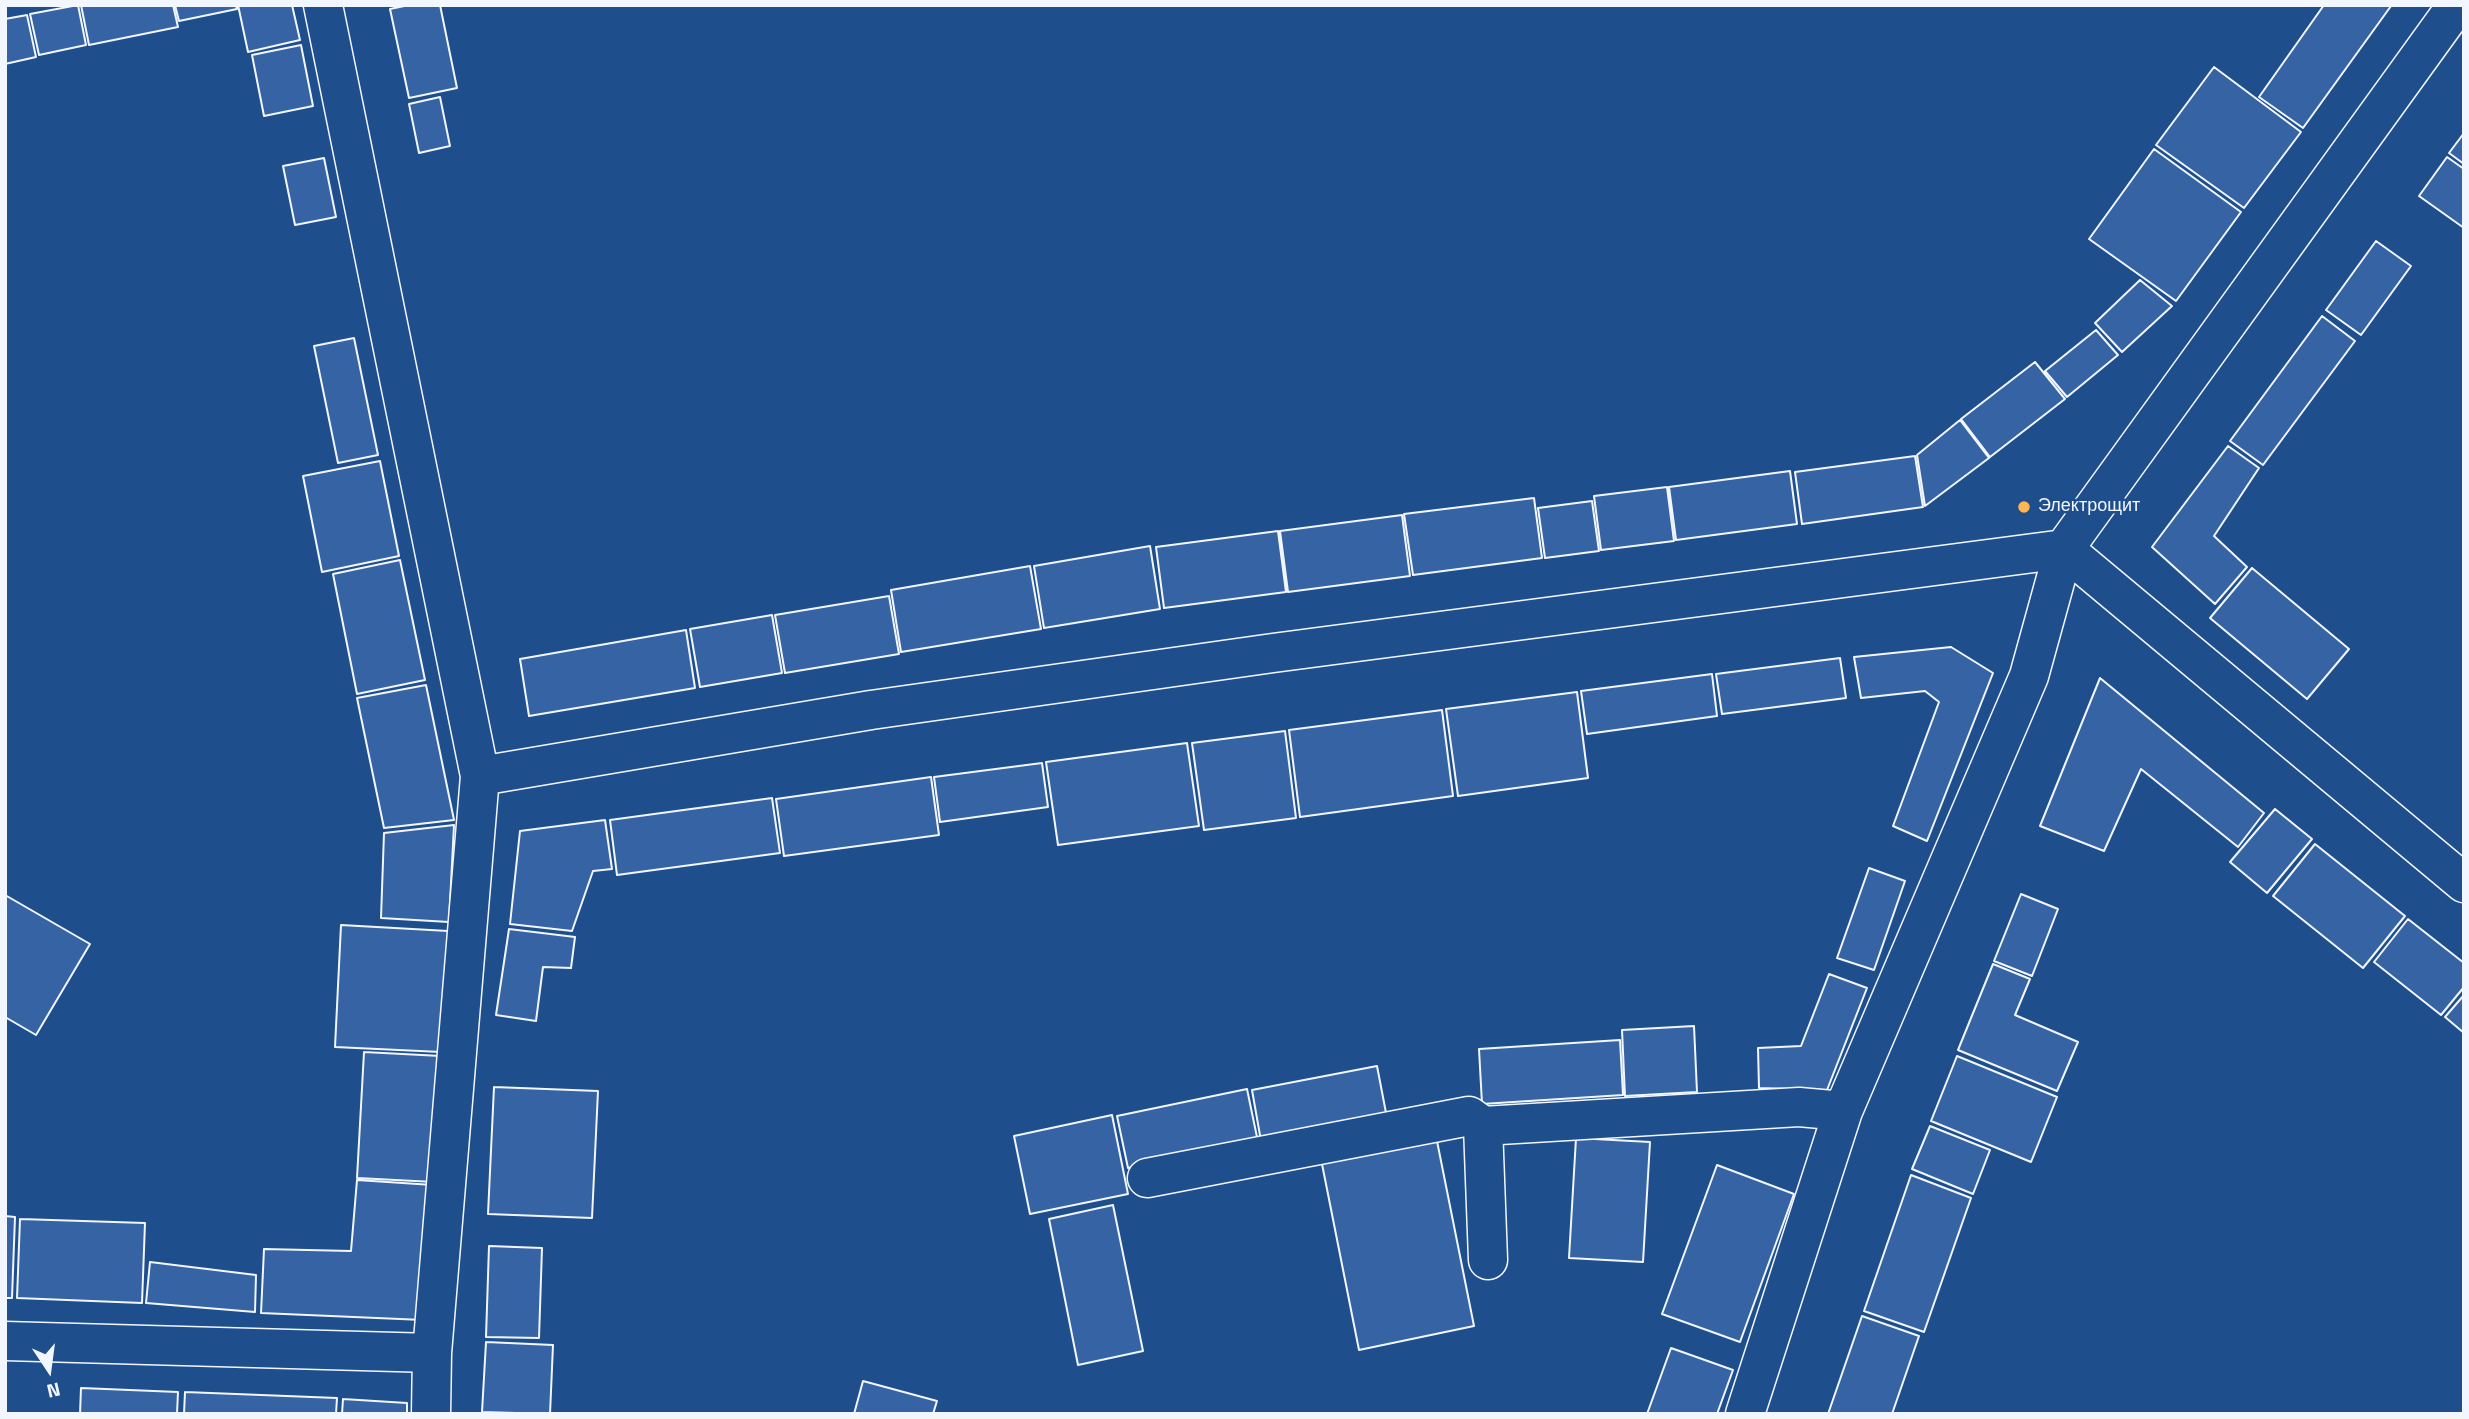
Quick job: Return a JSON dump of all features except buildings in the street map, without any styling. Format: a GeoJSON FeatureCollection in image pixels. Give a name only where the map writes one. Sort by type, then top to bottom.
{"type":"FeatureCollection","features":[{"type":"Feature","properties":{"kind":"street"},"geometry":{"type":"LineString","coordinates":[[323,5],[480,776],[432,1353],[431,1414]]}},
{"type":"Feature","properties":{"kind":"street"},"geometry":{"type":"LineString","coordinates":[[1745,1414],[1843,1111],[2029,676],[2064,549],[2457,5]]}},
{"type":"Feature","properties":{"kind":"street"},"geometry":{"type":"LineString","coordinates":[[480,776],[938,701],[1273,653],[2064,549],[2464,883]]}},
{"type":"Feature","properties":{"kind":"street"},"geometry":{"type":"LineString","coordinates":[[1147,1178],[1469,1116],[1483,1126],[1799,1107],[1843,1111]]}},
{"type":"Feature","properties":{"kind":"street"},"geometry":{"type":"LineString","coordinates":[[1483,1126],[1488,1260]]}},
{"type":"Feature","properties":{"kind":"street"},"geometry":{"type":"LineString","coordinates":[[5,1340],[432,1353]]}},
{"type":"Feature","properties":{"kind":"place","name":"Электрощит"},"geometry":{"type":"Point","coordinates":[2024,507]}}]}
